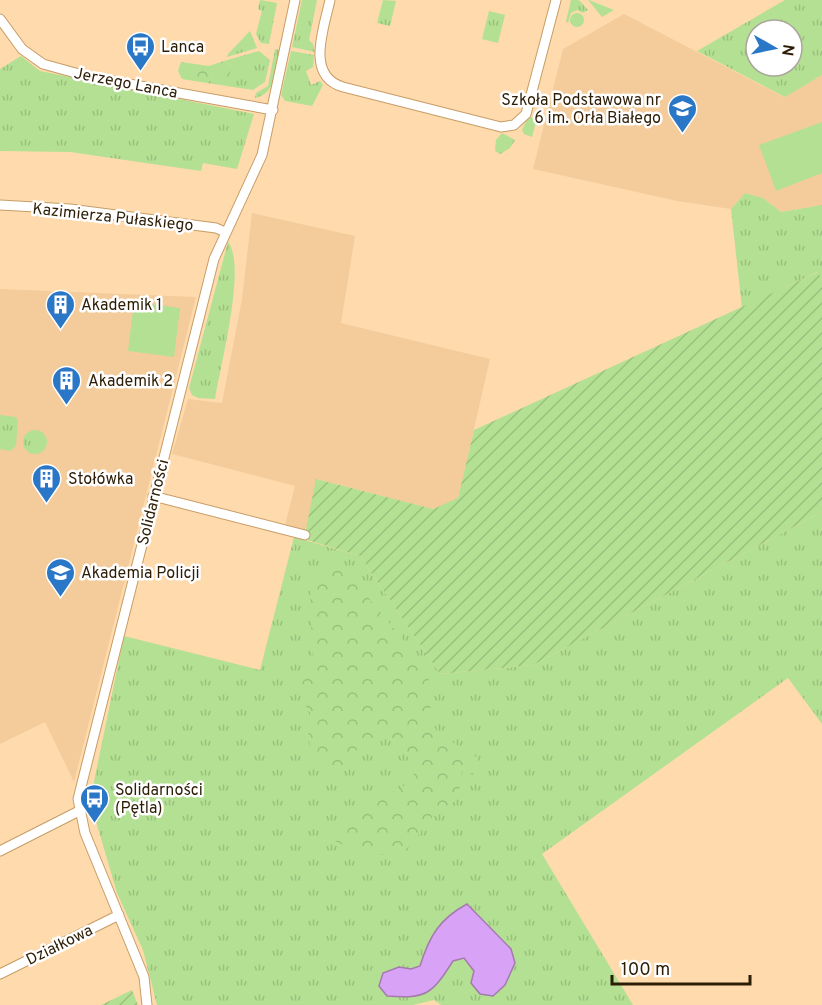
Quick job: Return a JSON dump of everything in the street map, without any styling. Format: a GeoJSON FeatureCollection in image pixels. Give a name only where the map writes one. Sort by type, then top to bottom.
{"type":"FeatureCollection","features":[{"type":"Feature","properties":{"kind":"street","name":"Solidarności"},"geometry":{"type":"LineString","coordinates":[[147,1005],[144,977],[79,812],[78,799],[214,259],[262,154],[295,0]]}},
{"type":"Feature","properties":{"kind":"street"},"geometry":{"type":"LineString","coordinates":[[330,0],[320,61],[322,73],[329,80],[343,87],[501,127],[513,125],[526,114],[556,0]]}},
{"type":"Feature","properties":{"kind":"street","name":"Jerzego Lanca"},"geometry":{"type":"LineString","coordinates":[[0,19],[22,49],[43,64],[90,77],[273,110]]}},
{"type":"Feature","properties":{"kind":"street","name":"Kazimierza Pułaskiego"},"geometry":{"type":"LineString","coordinates":[[0,206],[70,209],[216,228],[225,232]]}},
{"type":"Feature","properties":{"kind":"street"},"geometry":{"type":"LineString","coordinates":[[153,496],[305,535]]}},
{"type":"Feature","properties":{"kind":"street"},"geometry":{"type":"LineString","coordinates":[[0,851],[79,812]]}},
{"type":"Feature","properties":{"kind":"street","name":"Działkowa"},"geometry":{"type":"LineString","coordinates":[[0,974],[119,915]]}},
{"type":"Feature","properties":{"kind":"shaded area","name":"Szkoła Podstawowa nr 6 im. Orła Białego"},"geometry":{"type":"Polygon","coordinates":[[[624,14],[784,97],[822,75],[822,205],[780,212],[763,198],[745,193],[731,209],[677,201],[533,169],[563,49],[624,14]]]}},
{"type":"Feature","properties":{"kind":"shaded area"},"geometry":{"type":"Polygon","coordinates":[[[252,213],[355,236],[341,323],[490,359],[458,499],[432,509],[317,479],[304,539],[283,533],[295,486],[172,454],[188,399],[222,403],[242,299],[252,213]]]}},
{"type":"Feature","properties":{"kind":"shaded area","name":"Akademia Policji"},"geometry":{"type":"Polygon","coordinates":[[[0,289],[196,297],[74,782],[45,722],[0,744],[0,289]]]}},
{"type":"Feature","properties":{"kind":"shaded area"},"geometry":{"type":"Polygon","coordinates":[[[467,904],[511,949],[515,963],[505,985],[493,996],[480,994],[471,983],[474,971],[464,958],[453,961],[439,981],[427,992],[411,996],[387,996],[379,986],[383,973],[399,967],[411,969],[420,966],[436,930],[449,916],[467,904]]]}},
{"type":"Feature","properties":{"kind":"green space"},"geometry":{"type":"Polygon","coordinates":[[[260,0],[277,3],[269,44],[261,43],[256,34],[262,11],[258,9],[260,0]]]}},
{"type":"Feature","properties":{"kind":"green space"},"geometry":{"type":"Polygon","coordinates":[[[302,0],[317,0],[309,40],[315,52],[292,47],[302,0]]]}},
{"type":"Feature","properties":{"kind":"green space"},"geometry":{"type":"Polygon","coordinates":[[[383,0],[396,1],[390,26],[377,23],[383,0]]]}},
{"type":"Feature","properties":{"kind":"green space"},"geometry":{"type":"Polygon","coordinates":[[[571,0],[579,0],[588,10],[583,13],[577,10],[571,13],[568,23],[566,21],[571,0]]]}},
{"type":"Feature","properties":{"kind":"green space"},"geometry":{"type":"Polygon","coordinates":[[[589,0],[614,10],[602,17],[589,0]]]}},
{"type":"Feature","properties":{"kind":"green space"},"geometry":{"type":"Polygon","coordinates":[[[785,0],[822,0],[822,75],[785,97],[749,78],[804,78],[804,18],[754,18],[785,0]]]}},
{"type":"Feature","properties":{"kind":"green space"},"geometry":{"type":"Polygon","coordinates":[[[489,11],[505,15],[498,43],[482,39],[489,11]]]}},
{"type":"Feature","properties":{"kind":"green space"},"geometry":{"type":"Polygon","coordinates":[[[577,13],[582,15],[584,20],[582,25],[577,27],[572,25],[570,20],[572,15],[577,13]]]}},
{"type":"Feature","properties":{"kind":"green space"},"geometry":{"type":"Polygon","coordinates":[[[744,24],[744,76],[697,51],[744,24]]]}},
{"type":"Feature","properties":{"kind":"green space"},"geometry":{"type":"Polygon","coordinates":[[[250,31],[257,48],[227,57],[228,54],[250,31]]]}},
{"type":"Feature","properties":{"kind":"green space"},"geometry":{"type":"Polygon","coordinates":[[[275,49],[280,50],[272,86],[255,98],[256,93],[268,86],[275,49]]]}},
{"type":"Feature","properties":{"kind":"green space"},"geometry":{"type":"Polygon","coordinates":[[[259,51],[270,60],[265,82],[253,90],[207,83],[214,75],[232,67],[224,61],[259,51]]]}},
{"type":"Feature","properties":{"kind":"green space"},"geometry":{"type":"Polygon","coordinates":[[[291,51],[314,55],[313,67],[306,71],[311,85],[320,81],[323,85],[312,106],[285,101],[281,95],[291,51]]]}},
{"type":"Feature","properties":{"kind":"green space"},"geometry":{"type":"Polygon","coordinates":[[[21,56],[40,71],[254,114],[237,169],[203,163],[201,171],[70,152],[0,151],[0,69],[21,56]]]}},
{"type":"Feature","properties":{"kind":"green space"},"geometry":{"type":"Polygon","coordinates":[[[224,61],[232,67],[228,78],[214,75],[207,83],[182,79],[178,71],[181,62],[209,66],[224,61]]]}},
{"type":"Feature","properties":{"kind":"green space"},"geometry":{"type":"Polygon","coordinates":[[[528,117],[537,118],[532,137],[524,134],[522,130],[528,117]]]}},
{"type":"Feature","properties":{"kind":"green space"},"geometry":{"type":"Polygon","coordinates":[[[822,122],[822,173],[776,191],[759,145],[822,122]]]}},
{"type":"Feature","properties":{"kind":"green space"},"geometry":{"type":"Polygon","coordinates":[[[502,133],[515,140],[510,148],[500,154],[495,151],[496,140],[502,133]]]}},
{"type":"Feature","properties":{"kind":"green space"},"geometry":{"type":"Polygon","coordinates":[[[745,193],[763,198],[781,212],[822,205],[822,280],[817,272],[742,308],[731,209],[745,193]]]}},
{"type":"Feature","properties":{"kind":"green space"},"geometry":{"type":"Polygon","coordinates":[[[228,242],[233,254],[234,293],[215,399],[198,398],[192,395],[189,388],[228,242]]]}},
{"type":"Feature","properties":{"kind":"green space"},"geometry":{"type":"Polygon","coordinates":[[[818,272],[822,280],[822,512],[533,665],[440,674],[360,556],[304,539],[316,479],[433,509],[458,498],[474,430],[818,272]]]}},
{"type":"Feature","properties":{"kind":"green space"},"geometry":{"type":"Polygon","coordinates":[[[134,302],[180,308],[174,357],[128,351],[134,302]]]}},
{"type":"Feature","properties":{"kind":"green space"},"geometry":{"type":"Polygon","coordinates":[[[0,415],[16,417],[18,420],[16,446],[10,451],[0,449],[0,415]]]}},
{"type":"Feature","properties":{"kind":"green space"},"geometry":{"type":"Polygon","coordinates":[[[35,430],[44,433],[47,442],[44,451],[35,454],[26,451],[23,442],[26,433],[35,430]]]}},
{"type":"Feature","properties":{"kind":"green space"},"geometry":{"type":"Polygon","coordinates":[[[822,512],[822,724],[788,678],[542,854],[633,1005],[441,1005],[434,1000],[413,1005],[157,1005],[143,950],[117,893],[90,801],[124,636],[260,670],[294,537],[360,556],[440,674],[533,665],[822,512]]]}},
{"type":"Feature","properties":{"kind":"green space"},"geometry":{"type":"Polygon","coordinates":[[[319,564],[344,568],[427,669],[431,695],[430,719],[438,733],[478,758],[473,775],[462,771],[458,799],[434,815],[400,857],[356,851],[335,841],[368,806],[414,780],[409,759],[385,733],[358,748],[341,771],[331,773],[317,761],[313,754],[308,731],[310,713],[300,693],[299,677],[300,671],[318,669],[312,650],[310,582],[319,564]]]}},
{"type":"Feature","properties":{"kind":"green space"},"geometry":{"type":"Polygon","coordinates":[[[132,990],[138,1005],[101,1005],[132,990]]]}},
{"type":"Feature","properties":{"kind":"place","name":"Lanca"},"geometry":{"type":"Point","coordinates":[140,72]}},
{"type":"Feature","properties":{"kind":"place","name":"Szkoła Podstawowa nr 6 im. Orła Białego"},"geometry":{"type":"Point","coordinates":[682,134]}},
{"type":"Feature","properties":{"kind":"place","name":"Akademik 1"},"geometry":{"type":"Point","coordinates":[60,330]}},
{"type":"Feature","properties":{"kind":"place","name":"Akademik 2"},"geometry":{"type":"Point","coordinates":[67,406]}},
{"type":"Feature","properties":{"kind":"place","name":"Stołówka"},"geometry":{"type":"Point","coordinates":[47,504]}},
{"type":"Feature","properties":{"kind":"place","name":"Akademia Policji"},"geometry":{"type":"Point","coordinates":[60,598]}},
{"type":"Feature","properties":{"kind":"place","name":"Solidarności (Pętla)"},"geometry":{"type":"Point","coordinates":[94,824]}}]}
